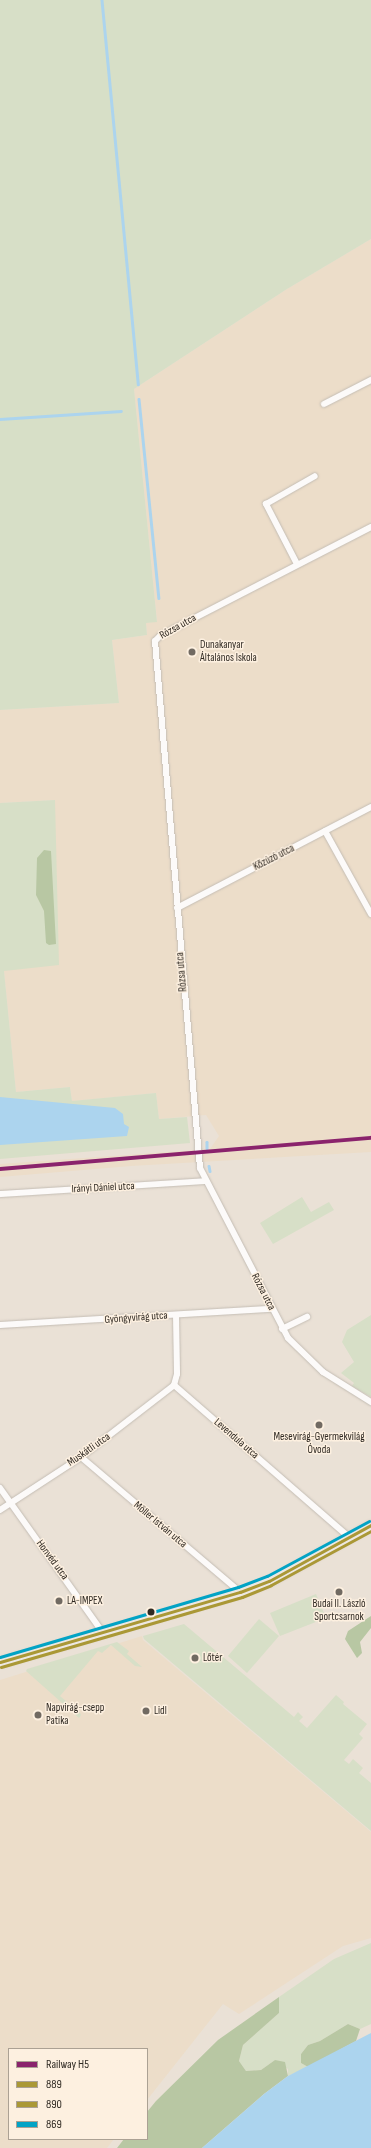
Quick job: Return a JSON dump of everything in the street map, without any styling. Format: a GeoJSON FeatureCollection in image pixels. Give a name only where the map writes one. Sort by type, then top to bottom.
{"type":"FeatureCollection","features":[{"type":"Feature","properties":{"kind":"main road"},"geometry":{"type":"LineString","coordinates":[[0,1662],[240,1592],[269,1581],[350,1538],[371,1525]]}},
{"type":"Feature","properties":{"kind":"street"},"geometry":{"type":"LineString","coordinates":[[324,404],[371,380]]}},
{"type":"Feature","properties":{"kind":"street"},"geometry":{"type":"LineString","coordinates":[[296,564],[266,504],[315,476]]}},
{"type":"Feature","properties":{"kind":"street","name":"Rózsa utca"},"geometry":{"type":"LineString","coordinates":[[371,527],[296,564],[160,636],[155,641],[199,1163],[206,1181],[282,1329],[299,1351],[318,1368],[371,1402]]}},
{"type":"Feature","properties":{"kind":"street","name":"Kőzúzó utca"},"geometry":{"type":"LineString","coordinates":[[177,908],[371,807]]}},
{"type":"Feature","properties":{"kind":"street"},"geometry":{"type":"LineString","coordinates":[[325,831],[371,914]]}},
{"type":"Feature","properties":{"kind":"street","name":"Irányi Dániel utca"},"geometry":{"type":"LineString","coordinates":[[0,1194],[206,1181]]}},
{"type":"Feature","properties":{"kind":"street","name":"Gyöngyvirág utca"},"geometry":{"type":"LineString","coordinates":[[0,1325],[272,1309]]}},
{"type":"Feature","properties":{"kind":"street"},"geometry":{"type":"LineString","coordinates":[[174,1385],[176,1374],[176,1315]]}},
{"type":"Feature","properties":{"kind":"street"},"geometry":{"type":"LineString","coordinates":[[282,1329],[307,1317]]}},
{"type":"Feature","properties":{"kind":"street","name":"Muskátli utca"},"geometry":{"type":"LineString","coordinates":[[0,1510],[80,1457],[174,1385]]}},
{"type":"Feature","properties":{"kind":"street","name":"Levendula utca"},"geometry":{"type":"LineString","coordinates":[[174,1385],[350,1538]]}},
{"type":"Feature","properties":{"kind":"street","name":"Möller István utca"},"geometry":{"type":"LineString","coordinates":[[80,1457],[240,1592]]}},
{"type":"Feature","properties":{"kind":"street","name":"Honvéd utca"},"geometry":{"type":"LineString","coordinates":[[0,1488],[103,1633]]}},
{"type":"Feature","properties":{"kind":"shaded area"},"geometry":{"type":"Polygon","coordinates":[[[371,239],[371,1152],[131,1166],[0,1177],[0,1164],[210,1149],[219,1136],[206,1115],[159,1119],[156,1093],[72,1101],[70,1087],[16,1092],[4,971],[55,800],[0,803],[0,710],[119,703],[112,640],[147,635],[146,623],[157,621],[134,389],[287,289],[371,239]]]}},
{"type":"Feature","properties":{"kind":"shaded area"},"geometry":{"type":"Polygon","coordinates":[[[142,1636],[143,1640],[371,1832],[371,1938],[343,1946],[239,2014],[223,2004],[148,2099],[148,2048],[8,2048],[8,2140],[113,2140],[107,2148],[0,2148],[0,1680],[142,1636]]]}},
{"type":"Feature","properties":{"kind":"green space"},"geometry":{"type":"Polygon","coordinates":[[[0,0],[371,0],[371,239],[287,289],[134,389],[157,622],[146,623],[147,635],[112,640],[119,703],[0,710],[0,0]]]}},
{"type":"Feature","properties":{"kind":"green space"},"geometry":{"type":"Polygon","coordinates":[[[55,800],[59,965],[4,971],[16,1092],[70,1087],[72,1101],[156,1093],[159,1119],[187,1117],[190,1143],[0,1159],[0,803],[55,800]]]}},
{"type":"Feature","properties":{"kind":"green space"},"geometry":{"type":"Polygon","coordinates":[[[44,850],[51,851],[56,944],[49,945],[46,943],[44,911],[36,895],[37,858],[44,850]]]}},
{"type":"Feature","properties":{"kind":"green space"},"geometry":{"type":"Polygon","coordinates":[[[302,1197],[311,1212],[329,1202],[334,1210],[273,1244],[260,1223],[302,1197]]]}},
{"type":"Feature","properties":{"kind":"green space"},"geometry":{"type":"Polygon","coordinates":[[[371,1315],[371,1397],[352,1386],[354,1383],[341,1373],[354,1362],[342,1342],[347,1330],[371,1315]]]}},
{"type":"Feature","properties":{"kind":"green space"},"geometry":{"type":"Polygon","coordinates":[[[316,1594],[326,1618],[280,1636],[270,1613],[316,1594]]]}},
{"type":"Feature","properties":{"kind":"green space"},"geometry":{"type":"Polygon","coordinates":[[[371,1616],[371,1628],[360,1642],[362,1653],[357,1658],[345,1639],[348,1631],[371,1616]]]}},
{"type":"Feature","properties":{"kind":"green space"},"geometry":{"type":"Polygon","coordinates":[[[259,1619],[279,1636],[247,1673],[228,1656],[259,1619]]]}},
{"type":"Feature","properties":{"kind":"green space"},"geometry":{"type":"Polygon","coordinates":[[[184,1624],[294,1717],[298,1712],[303,1717],[299,1721],[307,1728],[336,1695],[344,1702],[343,1704],[367,1724],[359,1734],[363,1738],[344,1760],[349,1764],[353,1759],[363,1768],[359,1773],[371,1783],[371,1831],[144,1639],[143,1636],[184,1624]]]}},
{"type":"Feature","properties":{"kind":"green space"},"geometry":{"type":"Polygon","coordinates":[[[117,1642],[129,1651],[127,1654],[142,1667],[135,1666],[111,1645],[102,1653],[98,1651],[60,1696],[80,1713],[81,1715],[79,1718],[26,1671],[27,1669],[117,1642]]]}},
{"type":"Feature","properties":{"kind":"green space"},"geometry":{"type":"Polygon","coordinates":[[[371,1943],[371,2024],[360,2029],[348,2024],[320,2041],[308,2045],[301,2054],[301,2063],[308,2067],[288,2076],[288,2069],[275,2060],[261,2070],[246,2071],[239,2061],[243,2045],[279,2013],[279,1997],[334,1959],[371,1943]]]}},
{"type":"Feature","properties":{"kind":"green space"},"geometry":{"type":"Polygon","coordinates":[[[279,1997],[279,2013],[243,2045],[239,2061],[246,2071],[261,2070],[275,2060],[285,2062],[288,2076],[264,2094],[202,2148],[117,2148],[123,2140],[148,2140],[148,2111],[218,2040],[279,1997]]]}},
{"type":"Feature","properties":{"kind":"green space"},"geometry":{"type":"Polygon","coordinates":[[[348,2024],[360,2029],[356,2041],[308,2067],[301,2063],[301,2054],[308,2045],[320,2041],[348,2024]]]}},
{"type":"Feature","properties":{"kind":"water"},"geometry":{"type":"Polygon","coordinates":[[[0,1097],[115,1108],[123,1114],[124,1124],[129,1127],[127,1136],[0,1145],[0,1097]]]}},
{"type":"Feature","properties":{"kind":"water"},"geometry":{"type":"Polygon","coordinates":[[[371,2033],[371,2148],[202,2148],[264,2094],[288,2076],[371,2033]]]}},
{"type":"Feature","properties":{"kind":"waterway"},"geometry":{"type":"LineString","coordinates":[[102,0],[138,384]]}},
{"type":"Feature","properties":{"kind":"waterway"},"geometry":{"type":"LineString","coordinates":[[139,399],[159,598]]}},
{"type":"Feature","properties":{"kind":"waterway"},"geometry":{"type":"LineString","coordinates":[[0,419],[121,411]]}},
{"type":"Feature","properties":{"kind":"waterway"},"geometry":{"type":"LineString","coordinates":[[207,1142],[207,1148]]}},
{"type":"Feature","properties":{"kind":"waterway"},"geometry":{"type":"LineString","coordinates":[[209,1166],[210,1171]]}},
{"type":"Feature","properties":{"kind":"rail line","name":"H5"},"geometry":{"type":"LineString","coordinates":[[0,1169],[371,1138]]}},
{"type":"Feature","properties":{"kind":"transit line","name":"869"},"geometry":{"type":"LineString","coordinates":[[0,1657],[238,1587],[267,1576],[369,1521]]}},
{"type":"Feature","properties":{"kind":"transit line","name":"889"},"geometry":{"type":"LineString","coordinates":[[0,1662],[240,1592],[269,1581],[371,1525]]}},
{"type":"Feature","properties":{"kind":"transit line","name":"890"},"geometry":{"type":"LineString","coordinates":[[1,1667],[242,1597],[271,1585],[371,1531]]}},
{"type":"Feature","properties":{"kind":"place","name":"Dunakanyar Általános Iskola"},"geometry":{"type":"Point","coordinates":[192,652]}},
{"type":"Feature","properties":{"kind":"place","name":"Mesevirág-Gyermekvilág Óvoda"},"geometry":{"type":"Point","coordinates":[319,1425]}},
{"type":"Feature","properties":{"kind":"place","name":"Budai II. László Sportcsarnok"},"geometry":{"type":"Point","coordinates":[339,1592]}},
{"type":"Feature","properties":{"kind":"place","name":"LA-IMPEX"},"geometry":{"type":"Point","coordinates":[59,1601]}},
{"type":"Feature","properties":{"kind":"place","name":"Lőtér"},"geometry":{"type":"Point","coordinates":[195,1658]}},
{"type":"Feature","properties":{"kind":"place","name":"Lidl"},"geometry":{"type":"Point","coordinates":[146,1711]}},
{"type":"Feature","properties":{"kind":"place","name":"Napvirág-csepp Patika"},"geometry":{"type":"Point","coordinates":[38,1715]}}]}
